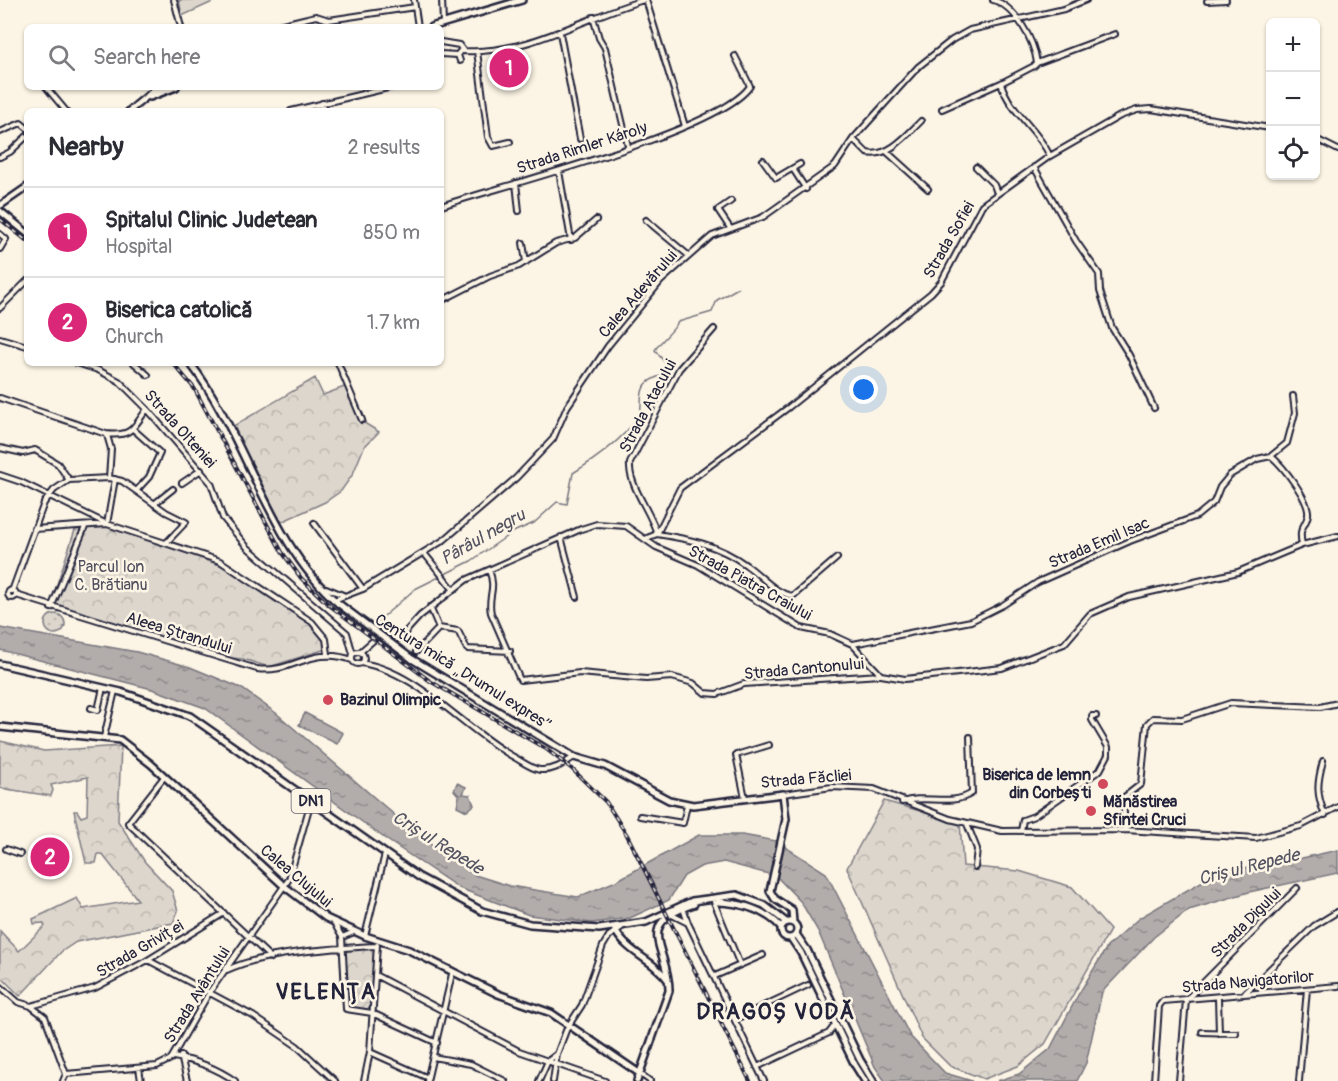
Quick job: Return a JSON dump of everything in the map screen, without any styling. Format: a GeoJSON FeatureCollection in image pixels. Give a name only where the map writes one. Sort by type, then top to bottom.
{"type":"FeatureCollection","features":[{"type":"Feature","properties":{"kind":"main road"},"geometry":{"type":"LineString","coordinates":[[440,24],[522,0]]}},
{"type":"Feature","properties":{"kind":"main road"},"geometry":{"type":"LineString","coordinates":[[133,108],[159,90]]}},
{"type":"Feature","properties":{"kind":"main road"},"geometry":{"type":"LineString","coordinates":[[146,97],[167,90]]}},
{"type":"Feature","properties":{"kind":"main road"},"geometry":{"type":"LineString","coordinates":[[24,189],[0,207],[24,230]]}},
{"type":"Feature","properties":{"kind":"main road","name":"Centura mică „Drumul expres”"},"geometry":{"type":"LineString","coordinates":[[192,366],[222,413],[298,558],[320,585],[337,602],[411,658],[574,757]]}},
{"type":"Feature","properties":{"kind":"main road","name":"DN1"},"geometry":{"type":"LineString","coordinates":[[0,664],[115,691],[174,709],[199,721],[419,877],[482,911],[543,926],[615,930],[662,916],[692,901],[736,896],[764,905],[786,923]]}},
{"type":"Feature","properties":{"kind":"main road","name":"Calea Clujului"},"geometry":{"type":"LineString","coordinates":[[0,727],[104,736],[128,745],[284,886],[334,923],[377,943],[409,950],[452,974],[498,994],[551,1012],[639,1073]]}},
{"type":"Feature","properties":{"kind":"main road","name":"Strada Făcliei"},"geometry":{"type":"LineString","coordinates":[[574,757],[605,766],[669,800],[687,805],[783,794]]}},
{"type":"Feature","properties":{"kind":"main road"},"geometry":{"type":"LineString","coordinates":[[783,794],[786,819],[770,882],[771,895],[792,910],[786,923]]}},
{"type":"Feature","properties":{"kind":"main road","name":"DN1"},"geometry":{"type":"LineString","coordinates":[[639,1073],[664,1008],[669,982],[656,934],[661,922],[683,908],[714,902],[746,905],[796,927],[793,936],[865,1081]]}},
{"type":"Feature","properties":{"kind":"main road"},"geometry":{"type":"LineString","coordinates":[[786,923],[787,908]]}},
{"type":"Feature","properties":{"kind":"main road","name":"DN1"},"geometry":{"type":"LineString","coordinates":[[786,923],[783,936],[793,936],[807,950],[873,1081]]}},
{"type":"Feature","properties":{"kind":"main road"},"geometry":{"type":"LineString","coordinates":[[615,930],[629,949],[663,973],[669,982]]}},
{"type":"Feature","properties":{"kind":"main road"},"geometry":{"type":"LineString","coordinates":[[637,1081],[639,1073]]}},
{"type":"Feature","properties":{"kind":"street"},"geometry":{"type":"LineString","coordinates":[[174,0],[180,24]]}},
{"type":"Feature","properties":{"kind":"street"},"geometry":{"type":"LineString","coordinates":[[414,0],[418,24]]}},
{"type":"Feature","properties":{"kind":"street"},"geometry":{"type":"LineString","coordinates":[[442,0],[443,23]]}},
{"type":"Feature","properties":{"kind":"street"},"geometry":{"type":"LineString","coordinates":[[444,55],[540,40],[593,17],[645,0],[685,126]]}},
{"type":"Feature","properties":{"kind":"street"},"geometry":{"type":"LineString","coordinates":[[993,0],[1012,10],[1037,63]]}},
{"type":"Feature","properties":{"kind":"street","name":"Calea Adevărului"},"geometry":{"type":"LineString","coordinates":[[337,602],[444,540],[516,478],[553,439],[567,407],[608,346],[661,281],[712,236],[763,217],[806,189],[835,166],[853,139],[918,67],[952,40],[970,30],[1064,9],[1086,0]]}},
{"type":"Feature","properties":{"kind":"street"},"geometry":{"type":"LineString","coordinates":[[1207,1],[1226,0]]}},
{"type":"Feature","properties":{"kind":"street"},"geometry":{"type":"LineString","coordinates":[[286,24],[319,16],[328,20],[415,7]]}},
{"type":"Feature","properties":{"kind":"street"},"geometry":{"type":"LineString","coordinates":[[593,17],[599,38],[605,48],[628,146]]}},
{"type":"Feature","properties":{"kind":"street"},"geometry":{"type":"LineString","coordinates":[[308,20],[309,24]]}},
{"type":"Feature","properties":{"kind":"street"},"geometry":{"type":"LineString","coordinates":[[560,33],[580,139]]}},
{"type":"Feature","properties":{"kind":"street"},"geometry":{"type":"LineString","coordinates":[[942,109],[1037,63],[1115,34]]}},
{"type":"Feature","properties":{"kind":"street"},"geometry":{"type":"LineString","coordinates":[[444,42],[459,45],[460,62]]}},
{"type":"Feature","properties":{"kind":"street"},"geometry":{"type":"LineString","coordinates":[[477,51],[488,137],[493,146],[510,142]]}},
{"type":"Feature","properties":{"kind":"street","name":"Strada Rimler Károly"},"geometry":{"type":"LineString","coordinates":[[444,205],[559,171],[685,126],[728,105],[750,86],[735,56]]}},
{"type":"Feature","properties":{"kind":"street"},"geometry":{"type":"LineString","coordinates":[[1001,82],[1011,106],[1038,134],[1050,156]]}},
{"type":"Feature","properties":{"kind":"street"},"geometry":{"type":"LineString","coordinates":[[48,90],[64,108]]}},
{"type":"Feature","properties":{"kind":"street"},"geometry":{"type":"LineString","coordinates":[[146,97],[153,90]]}},
{"type":"Feature","properties":{"kind":"street"},"geometry":{"type":"LineString","coordinates":[[302,108],[379,90]]}},
{"type":"Feature","properties":{"kind":"street"},"geometry":{"type":"LineString","coordinates":[[322,103],[323,108]]}},
{"type":"Feature","properties":{"kind":"street","name":"Strada Sofiei"},"geometry":{"type":"LineString","coordinates":[[657,534],[680,488],[789,407],[931,293],[941,282],[975,213],[997,193],[1050,156],[1120,116],[1137,110],[1166,110],[1266,127]]}},
{"type":"Feature","properties":{"kind":"street"},"geometry":{"type":"LineString","coordinates":[[853,139],[870,154],[886,150],[921,121]]}},
{"type":"Feature","properties":{"kind":"street"},"geometry":{"type":"LineString","coordinates":[[0,132],[16,123],[24,126]]}},
{"type":"Feature","properties":{"kind":"street"},"geometry":{"type":"LineString","coordinates":[[0,157],[10,152],[24,139]]}},
{"type":"Feature","properties":{"kind":"street"},"geometry":{"type":"LineString","coordinates":[[1320,141],[1338,150]]}},
{"type":"Feature","properties":{"kind":"street"},"geometry":{"type":"LineString","coordinates":[[886,150],[928,189]]}},
{"type":"Feature","properties":{"kind":"street"},"geometry":{"type":"LineString","coordinates":[[763,160],[776,178],[800,164]]}},
{"type":"Feature","properties":{"kind":"street"},"geometry":{"type":"LineString","coordinates":[[976,166],[994,185],[997,193]]}},
{"type":"Feature","properties":{"kind":"street"},"geometry":{"type":"LineString","coordinates":[[1034,167],[1076,241],[1099,274],[1100,291],[1112,328],[1129,356],[1154,408]]}},
{"type":"Feature","properties":{"kind":"street"},"geometry":{"type":"LineString","coordinates":[[793,169],[806,189]]}},
{"type":"Feature","properties":{"kind":"street"},"geometry":{"type":"LineString","coordinates":[[559,171],[571,240]]}},
{"type":"Feature","properties":{"kind":"street"},"geometry":{"type":"LineString","coordinates":[[516,183],[519,211]]}},
{"type":"Feature","properties":{"kind":"street"},"geometry":{"type":"LineString","coordinates":[[730,228],[718,210],[731,201]]}},
{"type":"Feature","properties":{"kind":"street"},"geometry":{"type":"LineString","coordinates":[[444,300],[526,262],[556,243],[571,240],[596,220]]}},
{"type":"Feature","properties":{"kind":"street"},"geometry":{"type":"LineString","coordinates":[[646,220],[688,255]]}},
{"type":"Feature","properties":{"kind":"street"},"geometry":{"type":"LineString","coordinates":[[0,249],[6,242],[2,236]]}},
{"type":"Feature","properties":{"kind":"street"},"geometry":{"type":"LineString","coordinates":[[523,243],[526,262]]}},
{"type":"Feature","properties":{"kind":"street"},"geometry":{"type":"LineString","coordinates":[[0,308],[24,284]]}},
{"type":"Feature","properties":{"kind":"street","name":"Strada Atacului"},"geometry":{"type":"LineString","coordinates":[[657,534],[653,516],[629,472],[630,463],[679,369],[714,329]]}},
{"type":"Feature","properties":{"kind":"street"},"geometry":{"type":"LineString","coordinates":[[0,338],[24,345]]}},
{"type":"Feature","properties":{"kind":"street","name":"Strada Olteniei"},"geometry":{"type":"LineString","coordinates":[[86,366],[119,381],[147,409],[211,483],[224,518],[234,532],[247,547],[347,633],[359,654]]}},
{"type":"Feature","properties":{"kind":"street"},"geometry":{"type":"LineString","coordinates":[[138,366],[148,375]]}},
{"type":"Feature","properties":{"kind":"street"},"geometry":{"type":"LineString","coordinates":[[339,366],[362,420]]}},
{"type":"Feature","properties":{"kind":"street","name":"Strada Emil Isac"},"geometry":{"type":"LineString","coordinates":[[852,644],[977,618],[1003,605],[1038,582],[1130,541],[1197,516],[1209,508],[1220,487],[1230,475],[1257,459],[1271,456],[1287,443],[1295,413],[1293,396]]}},
{"type":"Feature","properties":{"kind":"street"},"geometry":{"type":"LineString","coordinates":[[0,398],[106,434],[125,435],[133,429],[147,409]]}},
{"type":"Feature","properties":{"kind":"street"},"geometry":{"type":"LineString","coordinates":[[133,429],[160,453],[149,477],[137,490]]}},
{"type":"Feature","properties":{"kind":"street"},"geometry":{"type":"LineString","coordinates":[[106,434],[111,449],[109,478]]}},
{"type":"Feature","properties":{"kind":"street"},"geometry":{"type":"LineString","coordinates":[[0,448],[23,453],[35,450],[58,464],[69,480]]}},
{"type":"Feature","properties":{"kind":"street"},"geometry":{"type":"LineString","coordinates":[[1271,456],[1295,485],[1308,506],[1307,518],[1300,528],[1302,545]]}},
{"type":"Feature","properties":{"kind":"street"},"geometry":{"type":"LineString","coordinates":[[182,483],[201,470]]}},
{"type":"Feature","properties":{"kind":"street"},"geometry":{"type":"LineString","coordinates":[[0,475],[107,524],[226,564],[306,618],[326,639],[328,654]]}},
{"type":"Feature","properties":{"kind":"street"},"geometry":{"type":"LineString","coordinates":[[107,524],[115,479]]}},
{"type":"Feature","properties":{"kind":"street"},"geometry":{"type":"LineString","coordinates":[[2,593],[10,592],[48,496],[69,480],[115,479],[137,490],[154,504],[186,522],[166,543]]}},
{"type":"Feature","properties":{"kind":"street"},"geometry":{"type":"LineString","coordinates":[[154,504],[173,489]]}},
{"type":"Feature","properties":{"kind":"street"},"geometry":{"type":"LineString","coordinates":[[314,523],[363,589]]}},
{"type":"Feature","properties":{"kind":"street"},"geometry":{"type":"LineString","coordinates":[[34,529],[107,524]]}},
{"type":"Feature","properties":{"kind":"street","name":"Strada Piatra Craiului"},"geometry":{"type":"LineString","coordinates":[[359,654],[376,638],[395,641],[430,608],[466,580],[561,537],[597,524],[616,524],[626,526],[647,538],[656,547],[698,565],[801,627],[830,634],[852,644],[881,675]]}},
{"type":"Feature","properties":{"kind":"street"},"geometry":{"type":"LineString","coordinates":[[51,608],[85,527]]}},
{"type":"Feature","properties":{"kind":"street"},"geometry":{"type":"LineString","coordinates":[[647,538],[657,534],[698,541],[745,564],[777,589],[792,596],[837,558]]}},
{"type":"Feature","properties":{"kind":"street"},"geometry":{"type":"LineString","coordinates":[[881,675],[905,679],[1002,668],[1064,644],[1090,614],[1130,597],[1238,572],[1302,545],[1338,536]]}},
{"type":"Feature","properties":{"kind":"street"},"geometry":{"type":"LineString","coordinates":[[561,537],[577,597]]}},
{"type":"Feature","properties":{"kind":"street"},"geometry":{"type":"LineString","coordinates":[[424,553],[453,589]]}},
{"type":"Feature","properties":{"kind":"street"},"geometry":{"type":"LineString","coordinates":[[489,570],[495,584],[490,603],[491,613],[510,651]]}},
{"type":"Feature","properties":{"kind":"street"},"geometry":{"type":"LineString","coordinates":[[320,585],[334,593],[347,595]]}},
{"type":"Feature","properties":{"kind":"street","name":"Aleea Ștrandului"},"geometry":{"type":"LineString","coordinates":[[10,592],[51,608],[257,669],[270,670],[328,654],[359,654]]}},
{"type":"Feature","properties":{"kind":"street"},"geometry":{"type":"LineString","coordinates":[[430,608],[439,628]]}},
{"type":"Feature","properties":{"kind":"street"},"geometry":{"type":"LineString","coordinates":[[439,628],[458,631],[465,648],[510,651]]}},
{"type":"Feature","properties":{"kind":"street"},"geometry":{"type":"LineString","coordinates":[[416,652],[439,628]]}},
{"type":"Feature","properties":{"kind":"street","name":"Strada Cantonului"},"geometry":{"type":"LineString","coordinates":[[510,651],[520,680],[580,673],[646,680],[672,677],[693,683],[705,693],[717,694],[744,684],[881,675]]}},
{"type":"Feature","properties":{"kind":"street"},"geometry":{"type":"LineString","coordinates":[[352,660],[359,654]]}},
{"type":"Feature","properties":{"kind":"street"},"geometry":{"type":"LineString","coordinates":[[359,654],[360,663]]}},
{"type":"Feature","properties":{"kind":"street"},"geometry":{"type":"LineString","coordinates":[[359,654],[375,666],[410,682],[491,744],[537,770],[555,768],[574,757]]}},
{"type":"Feature","properties":{"kind":"street","name":"Aleea Ștrandului"},"geometry":{"type":"LineString","coordinates":[[336,655],[375,666]]}},
{"type":"Feature","properties":{"kind":"street"},"geometry":{"type":"LineString","coordinates":[[91,708],[98,710],[103,688]]}},
{"type":"Feature","properties":{"kind":"street"},"geometry":{"type":"LineString","coordinates":[[104,736],[115,691]]}},
{"type":"Feature","properties":{"kind":"street"},"geometry":{"type":"LineString","coordinates":[[1125,831],[1124,798],[1141,784],[1147,724],[1153,718],[1182,719],[1231,703],[1320,707],[1338,703]]}},
{"type":"Feature","properties":{"kind":"street"},"geometry":{"type":"LineString","coordinates":[[1021,831],[1023,820],[1034,816],[1100,770],[1105,762],[1108,747],[1092,720],[1092,716],[1096,716]]}},
{"type":"Feature","properties":{"kind":"street"},"geometry":{"type":"LineString","coordinates":[[902,802],[912,798],[952,799],[972,794],[970,737]]}},
{"type":"Feature","properties":{"kind":"street","name":"Strada Făcliei"},"geometry":{"type":"LineString","coordinates":[[745,798],[736,755],[769,745]]}},
{"type":"Feature","properties":{"kind":"street"},"geometry":{"type":"LineString","coordinates":[[1323,761],[1316,786],[1317,798],[1325,814]]}},
{"type":"Feature","properties":{"kind":"street"},"geometry":{"type":"LineString","coordinates":[[164,777],[128,823],[271,958]]}},
{"type":"Feature","properties":{"kind":"street","name":"Strada Făcliei"},"geometry":{"type":"LineString","coordinates":[[783,794],[832,787],[879,790],[902,802],[966,824],[997,831],[1125,831],[1256,838],[1284,832],[1338,807]]}},
{"type":"Feature","properties":{"kind":"street","name":"Strada Avântului"},"geometry":{"type":"LineString","coordinates":[[66,1074],[139,1068],[161,1064],[173,1057],[209,993],[289,879],[311,801]]}},
{"type":"Feature","properties":{"kind":"street"},"geometry":{"type":"LineString","coordinates":[[640,816],[683,823],[687,805]]}},
{"type":"Feature","properties":{"kind":"street"},"geometry":{"type":"LineString","coordinates":[[966,824],[977,849],[975,867]]}},
{"type":"Feature","properties":{"kind":"street"},"geometry":{"type":"LineString","coordinates":[[6,849],[20,854]]}},
{"type":"Feature","properties":{"kind":"street"},"geometry":{"type":"LineString","coordinates":[[365,936],[385,853]]}},
{"type":"Feature","properties":{"kind":"street","name":"Strada Digului"},"geometry":{"type":"LineString","coordinates":[[1186,1000],[1297,888]]}},
{"type":"Feature","properties":{"kind":"street"},"geometry":{"type":"LineString","coordinates":[[714,902],[740,965]]}},
{"type":"Feature","properties":{"kind":"street"},"geometry":{"type":"LineString","coordinates":[[683,908],[764,1081]]}},
{"type":"Feature","properties":{"kind":"street"},"geometry":{"type":"LineString","coordinates":[[1243,995],[1314,926],[1337,912]]}},
{"type":"Feature","properties":{"kind":"street","name":"Strada Griviței"},"geometry":{"type":"LineString","coordinates":[[31,1006],[95,988],[148,960],[225,913]]}},
{"type":"Feature","properties":{"kind":"street"},"geometry":{"type":"LineString","coordinates":[[672,915],[688,922]]}},
{"type":"Feature","properties":{"kind":"street"},"geometry":{"type":"LineString","coordinates":[[334,923],[342,937],[346,1009],[372,1013],[437,1043]]}},
{"type":"Feature","properties":{"kind":"street"},"geometry":{"type":"LineString","coordinates":[[553,1081],[557,1054],[570,1024],[582,1005],[605,942],[615,930]]}},
{"type":"Feature","properties":{"kind":"street"},"geometry":{"type":"LineString","coordinates":[[342,937],[355,932]]}},
{"type":"Feature","properties":{"kind":"street"},"geometry":{"type":"LineString","coordinates":[[225,971],[271,958],[377,943],[370,1052],[364,1081]]}},
{"type":"Feature","properties":{"kind":"street"},"geometry":{"type":"LineString","coordinates":[[715,976],[763,955]]}},
{"type":"Feature","properties":{"kind":"street"},"geometry":{"type":"LineString","coordinates":[[148,960],[253,1016],[297,1046],[335,1081]]}},
{"type":"Feature","properties":{"kind":"street"},"geometry":{"type":"LineString","coordinates":[[370,1052],[427,1080],[452,974]]}},
{"type":"Feature","properties":{"kind":"street"},"geometry":{"type":"LineString","coordinates":[[375,975],[519,1051],[605,1081]]}},
{"type":"Feature","properties":{"kind":"street"},"geometry":{"type":"LineString","coordinates":[[736,1019],[808,985],[812,982],[812,975]]}},
{"type":"Feature","properties":{"kind":"street"},"geometry":{"type":"LineString","coordinates":[[808,985],[818,987]]}},
{"type":"Feature","properties":{"kind":"street"},"geometry":{"type":"LineString","coordinates":[[0,986],[18,1002],[31,1006],[45,1017],[66,1074],[63,1081]]}},
{"type":"Feature","properties":{"kind":"street","name":"Strada Navigatorilor"},"geometry":{"type":"LineString","coordinates":[[1154,1081],[1160,1003],[1338,986]]}},
{"type":"Feature","properties":{"kind":"street"},"geometry":{"type":"LineString","coordinates":[[1299,1081],[1307,989]]}},
{"type":"Feature","properties":{"kind":"street"},"geometry":{"type":"LineString","coordinates":[[1218,998],[1219,1033]]}},
{"type":"Feature","properties":{"kind":"street"},"geometry":{"type":"LineString","coordinates":[[1179,1081],[1186,1000]]}},
{"type":"Feature","properties":{"kind":"street"},"geometry":{"type":"LineString","coordinates":[[829,1033],[836,1024]]}},
{"type":"Feature","properties":{"kind":"street"},"geometry":{"type":"LineString","coordinates":[[1202,1032],[1236,1033]]}},
{"type":"Feature","properties":{"kind":"street"},"geometry":{"type":"LineString","coordinates":[[757,1066],[829,1033],[840,1033]]}},
{"type":"Feature","properties":{"kind":"street"},"geometry":{"type":"LineString","coordinates":[[177,1052],[181,1056],[187,1081]]}},
{"type":"Feature","properties":{"kind":"street"},"geometry":{"type":"LineString","coordinates":[[539,1081],[548,1061],[557,1054]]}},
{"type":"Feature","properties":{"kind":"street"},"geometry":{"type":"LineString","coordinates":[[173,1057],[181,1056],[205,1064],[235,1081]]}},
{"type":"Feature","properties":{"kind":"street"},"geometry":{"type":"LineString","coordinates":[[433,1057],[471,1064],[505,1081]]}},
{"type":"Feature","properties":{"kind":"street"},"geometry":{"type":"LineString","coordinates":[[139,1068],[141,1081]]}},
{"type":"Feature","properties":{"kind":"street","name":"Calea Clujului"},"geometry":{"type":"LineString","coordinates":[[639,1073],[650,1081]]}},
{"type":"Feature","properties":{"kind":"green space"},"geometry":{"type":"Polygon","coordinates":[[[179,0],[217,0],[182,16],[179,0]]]}},
{"type":"Feature","properties":{"kind":"green space"},"geometry":{"type":"Polygon","coordinates":[[[315,378],[323,395],[347,386],[361,421],[379,432],[364,447],[353,474],[341,491],[325,502],[279,523],[230,428],[315,378]]]}},
{"type":"Feature","properties":{"kind":"green space","name":"Parcul Ion C. Brătianu"},"geometry":{"type":"Polygon","coordinates":[[[108,526],[223,566],[306,620],[322,634],[326,649],[269,667],[243,659],[218,657],[50,605],[75,530],[108,526]]]}},
{"type":"Feature","properties":{"kind":"green space"},"geometry":{"type":"Polygon","coordinates":[[[55,614],[62,617],[65,624],[62,631],[55,634],[48,631],[45,624],[48,617],[55,614]]]}},
{"type":"Feature","properties":{"kind":"green space"},"geometry":{"type":"Polygon","coordinates":[[[0,741],[44,751],[121,746],[118,821],[145,862],[172,891],[178,911],[173,923],[76,942],[61,952],[20,996],[0,976],[0,931],[19,951],[45,926],[43,923],[34,924],[33,919],[77,898],[83,909],[138,900],[102,854],[98,854],[96,863],[86,863],[74,811],[77,811],[81,817],[87,815],[88,777],[51,785],[53,790],[51,796],[0,788],[0,741]]]}},
{"type":"Feature","properties":{"kind":"green space"},"geometry":{"type":"Polygon","coordinates":[[[884,801],[960,822],[963,866],[1019,871],[1072,887],[1110,930],[1045,1044],[1018,1066],[984,1079],[950,1066],[922,1038],[847,868],[884,801]]]}},
{"type":"Feature","properties":{"kind":"green space"},"geometry":{"type":"Polygon","coordinates":[[[371,947],[374,950],[371,1010],[348,1007],[345,951],[371,947]]]}},
{"type":"Feature","properties":{"kind":"water"},"geometry":{"type":"Polygon","coordinates":[[[0,628],[137,652],[190,667],[241,688],[276,713],[419,836],[475,875],[510,886],[578,897],[616,881],[699,835],[742,835],[776,841],[826,873],[910,1036],[945,1073],[972,1081],[885,1081],[875,1067],[818,931],[801,902],[776,876],[724,862],[702,866],[684,876],[669,900],[630,918],[592,923],[529,915],[459,888],[387,840],[205,708],[152,689],[0,650],[0,628]]]}},
{"type":"Feature","properties":{"kind":"water"},"geometry":{"type":"Polygon","coordinates":[[[305,713],[343,733],[337,744],[299,725],[305,713]]]}},
{"type":"Feature","properties":{"kind":"water"},"geometry":{"type":"Polygon","coordinates":[[[457,783],[466,787],[463,794],[470,795],[474,805],[467,811],[457,806],[459,796],[454,790],[457,783]]]}},
{"type":"Feature","properties":{"kind":"water"},"geometry":{"type":"Polygon","coordinates":[[[1338,850],[1338,873],[1249,892],[1189,910],[1154,937],[1102,992],[1086,1063],[1077,1081],[997,1081],[1019,1074],[1050,1049],[1078,995],[1107,947],[1139,918],[1220,871],[1280,863],[1338,850]]]}},
{"type":"Feature","properties":{"kind":"waterway","name":"Pârâul negru"},"geometry":{"type":"LineString","coordinates":[[368,624],[377,622],[415,589],[471,561],[513,532],[534,523],[557,502],[567,504],[573,473],[608,449],[631,427],[640,413],[641,395],[646,384],[663,375],[666,364],[655,350],[658,346],[678,322],[712,312],[717,300],[738,288]]}},
{"type":"Feature","properties":{"kind":"railway"},"geometry":{"type":"LineString","coordinates":[[0,219],[24,239]]}},
{"type":"Feature","properties":{"kind":"railway"},"geometry":{"type":"LineString","coordinates":[[176,366],[194,388],[282,552],[301,578],[329,605],[430,681],[546,749],[572,769],[606,802],[627,835],[750,1081]]}},
{"type":"Feature","properties":{"kind":"place","name":"Spitalul Clinic Judetean"},"geometry":{"type":"Point","coordinates":[509,68]}},
{"type":"Feature","properties":{"kind":"place","name":"Bazinul Olimpic"},"geometry":{"type":"Point","coordinates":[328,700]}},
{"type":"Feature","properties":{"kind":"place","name":"Biserica de lemn din Corbești"},"geometry":{"type":"Point","coordinates":[1103,784]}},
{"type":"Feature","properties":{"kind":"place","name":"Mănăstirea Sfintei Cruci"},"geometry":{"type":"Point","coordinates":[1091,811]}},
{"type":"Feature","properties":{"kind":"place","name":"Biserica catolică"},"geometry":{"type":"Point","coordinates":[50,857]}},
{"type":"Feature","properties":{"kind":"district","name":"VELENȚA"},"geometry":{"type":"Point","coordinates":[326,992]}},
{"type":"Feature","properties":{"kind":"district","name":"DRAGOȘ VODĂ"},"geometry":{"type":"Point","coordinates":[776,1012]}},
{"type":"Feature","properties":{"kind":"water label","name":"Crișul Repede"},"geometry":{"type":"Point","coordinates":[438,843]}},
{"type":"Feature","properties":{"kind":"water label","name":"Crișul Repede"},"geometry":{"type":"Point","coordinates":[1249,867]}}]}
